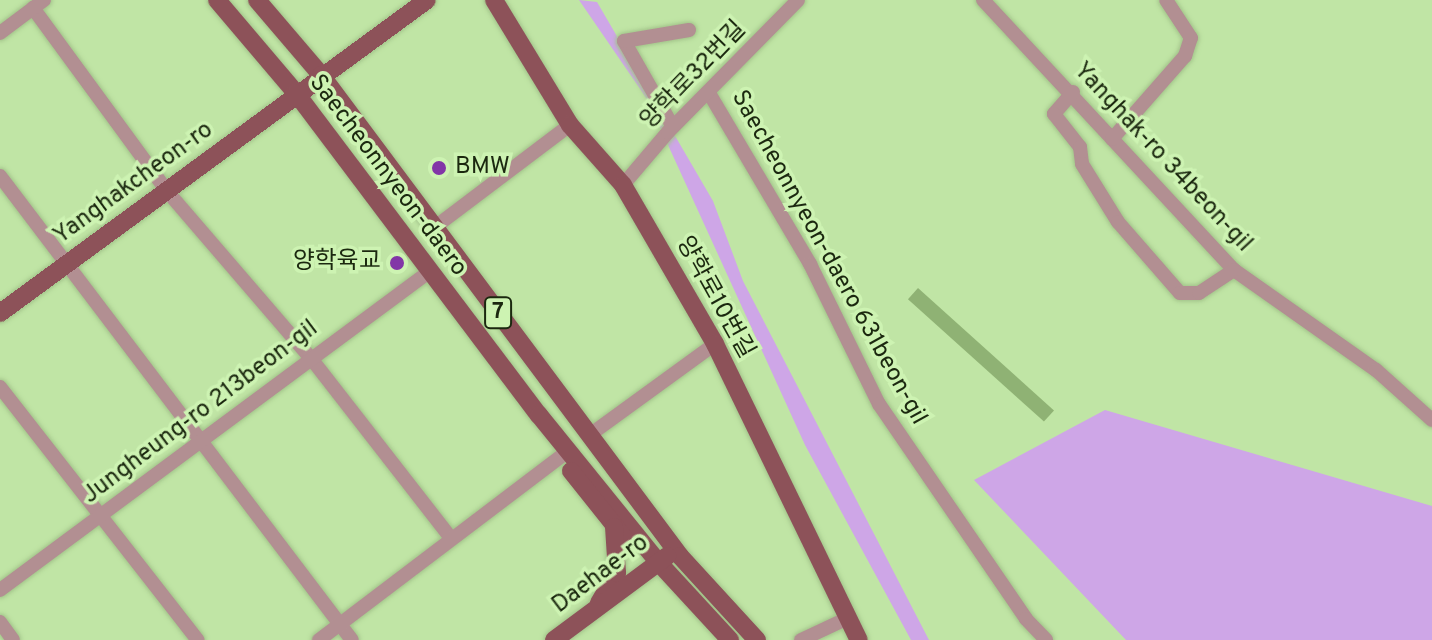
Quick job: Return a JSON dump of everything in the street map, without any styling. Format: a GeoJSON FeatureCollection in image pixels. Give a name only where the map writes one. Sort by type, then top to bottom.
{"type":"FeatureCollection","features":[{"type":"Feature","properties":{"kind":"main road","name":"Saecheonnyeon-daero"},"geometry":{"type":"LineString","coordinates":[[217,0],[296,93],[655,566],[730,640]]}},
{"type":"Feature","properties":{"kind":"main road","name":"Saecheonnyeon-daero"},"geometry":{"type":"LineString","coordinates":[[257,0],[321,75],[678,552],[757,640]]}},
{"type":"Feature","properties":{"kind":"main road","name":"Yanghakcheon-ro"},"geometry":{"type":"LineString","coordinates":[[0,313],[296,93],[427,0]]}},
{"type":"Feature","properties":{"kind":"main road","name":"양학로10번길"},"geometry":{"type":"LineString","coordinates":[[494,0],[570,125],[623,185],[715,344],[859,640]]}},
{"type":"Feature","properties":{"kind":"main road"},"geometry":{"type":"LineString","coordinates":[[539,415],[560,457],[614,527],[655,566],[714,640]]}},
{"type":"Feature","properties":{"kind":"main road"},"geometry":{"type":"LineString","coordinates":[[595,610],[617,573],[614,527]]}},
{"type":"Feature","properties":{"kind":"main road"},"geometry":{"type":"LineString","coordinates":[[678,552],[700,563],[769,640]]}},
{"type":"Feature","properties":{"kind":"main road","name":"Daehae-ro"},"geometry":{"type":"LineString","coordinates":[[554,640],[678,552]]}},
{"type":"Feature","properties":{"kind":"street","name":"양학로32번길"},"geometry":{"type":"LineString","coordinates":[[623,185],[673,127],[798,0]]}},
{"type":"Feature","properties":{"kind":"street","name":"Yanghak-ro 34beon-gil"},"geometry":{"type":"LineString","coordinates":[[983,0],[1073,92],[1112,139],[1234,270],[1376,370],[1432,420]]}},
{"type":"Feature","properties":{"kind":"street"},"geometry":{"type":"LineString","coordinates":[[1112,139],[1185,56],[1191,38],[1166,0]]}},
{"type":"Feature","properties":{"kind":"street"},"geometry":{"type":"LineString","coordinates":[[0,33],[38,4],[167,191],[310,357],[450,537]]}},
{"type":"Feature","properties":{"kind":"street"},"geometry":{"type":"LineString","coordinates":[[673,127],[624,41],[689,30]]}},
{"type":"Feature","properties":{"kind":"street"},"geometry":{"type":"LineString","coordinates":[[1073,92],[1054,114],[1080,147],[1082,164],[1118,222],[1180,293],[1199,293],[1234,270]]}},
{"type":"Feature","properties":{"kind":"street","name":"Saecheonnyeon-daero 631beon-gil"},"geometry":{"type":"LineString","coordinates":[[709,93],[810,264],[879,404],[1026,619],[1046,640]]}},
{"type":"Feature","properties":{"kind":"street"},"geometry":{"type":"LineString","coordinates":[[435,227],[570,125]]}},
{"type":"Feature","properties":{"kind":"street"},"geometry":{"type":"LineString","coordinates":[[0,176],[352,640]]}},
{"type":"Feature","properties":{"kind":"street","name":"Jungheung-ro 213beon-gil"},"geometry":{"type":"LineString","coordinates":[[0,590],[310,357],[429,272]]}},
{"type":"Feature","properties":{"kind":"street"},"geometry":{"type":"LineString","coordinates":[[591,434],[715,344]]}},
{"type":"Feature","properties":{"kind":"street"},"geometry":{"type":"LineString","coordinates":[[0,387],[198,640]]}},
{"type":"Feature","properties":{"kind":"street"},"geometry":{"type":"LineString","coordinates":[[319,640],[450,537],[560,457]]}},
{"type":"Feature","properties":{"kind":"street"},"geometry":{"type":"LineString","coordinates":[[801,640],[848,618]]}},
{"type":"Feature","properties":{"kind":"street"},"geometry":{"type":"LineString","coordinates":[[0,622],[13,640]]}},
{"type":"Feature","properties":{"kind":"shaded area"},"geometry":{"type":"Polygon","coordinates":[[[579,0],[597,2],[713,201],[743,281],[929,640],[911,640],[805,445],[647,99],[579,0]]]}},
{"type":"Feature","properties":{"kind":"shaded area"},"geometry":{"type":"Polygon","coordinates":[[[1105,410],[1432,506],[1432,640],[1126,640],[974,480],[1105,410]]]}},
{"type":"Feature","properties":{"kind":"building"},"geometry":{"type":"Polygon","coordinates":[[[918,288],[1054,410],[1044,422],[908,299],[918,288]]]}},
{"type":"Feature","properties":{"kind":"place","name":"BMW"},"geometry":{"type":"Point","coordinates":[439,168]}},
{"type":"Feature","properties":{"kind":"place","name":"양학육교"},"geometry":{"type":"Point","coordinates":[397,263]}}]}
